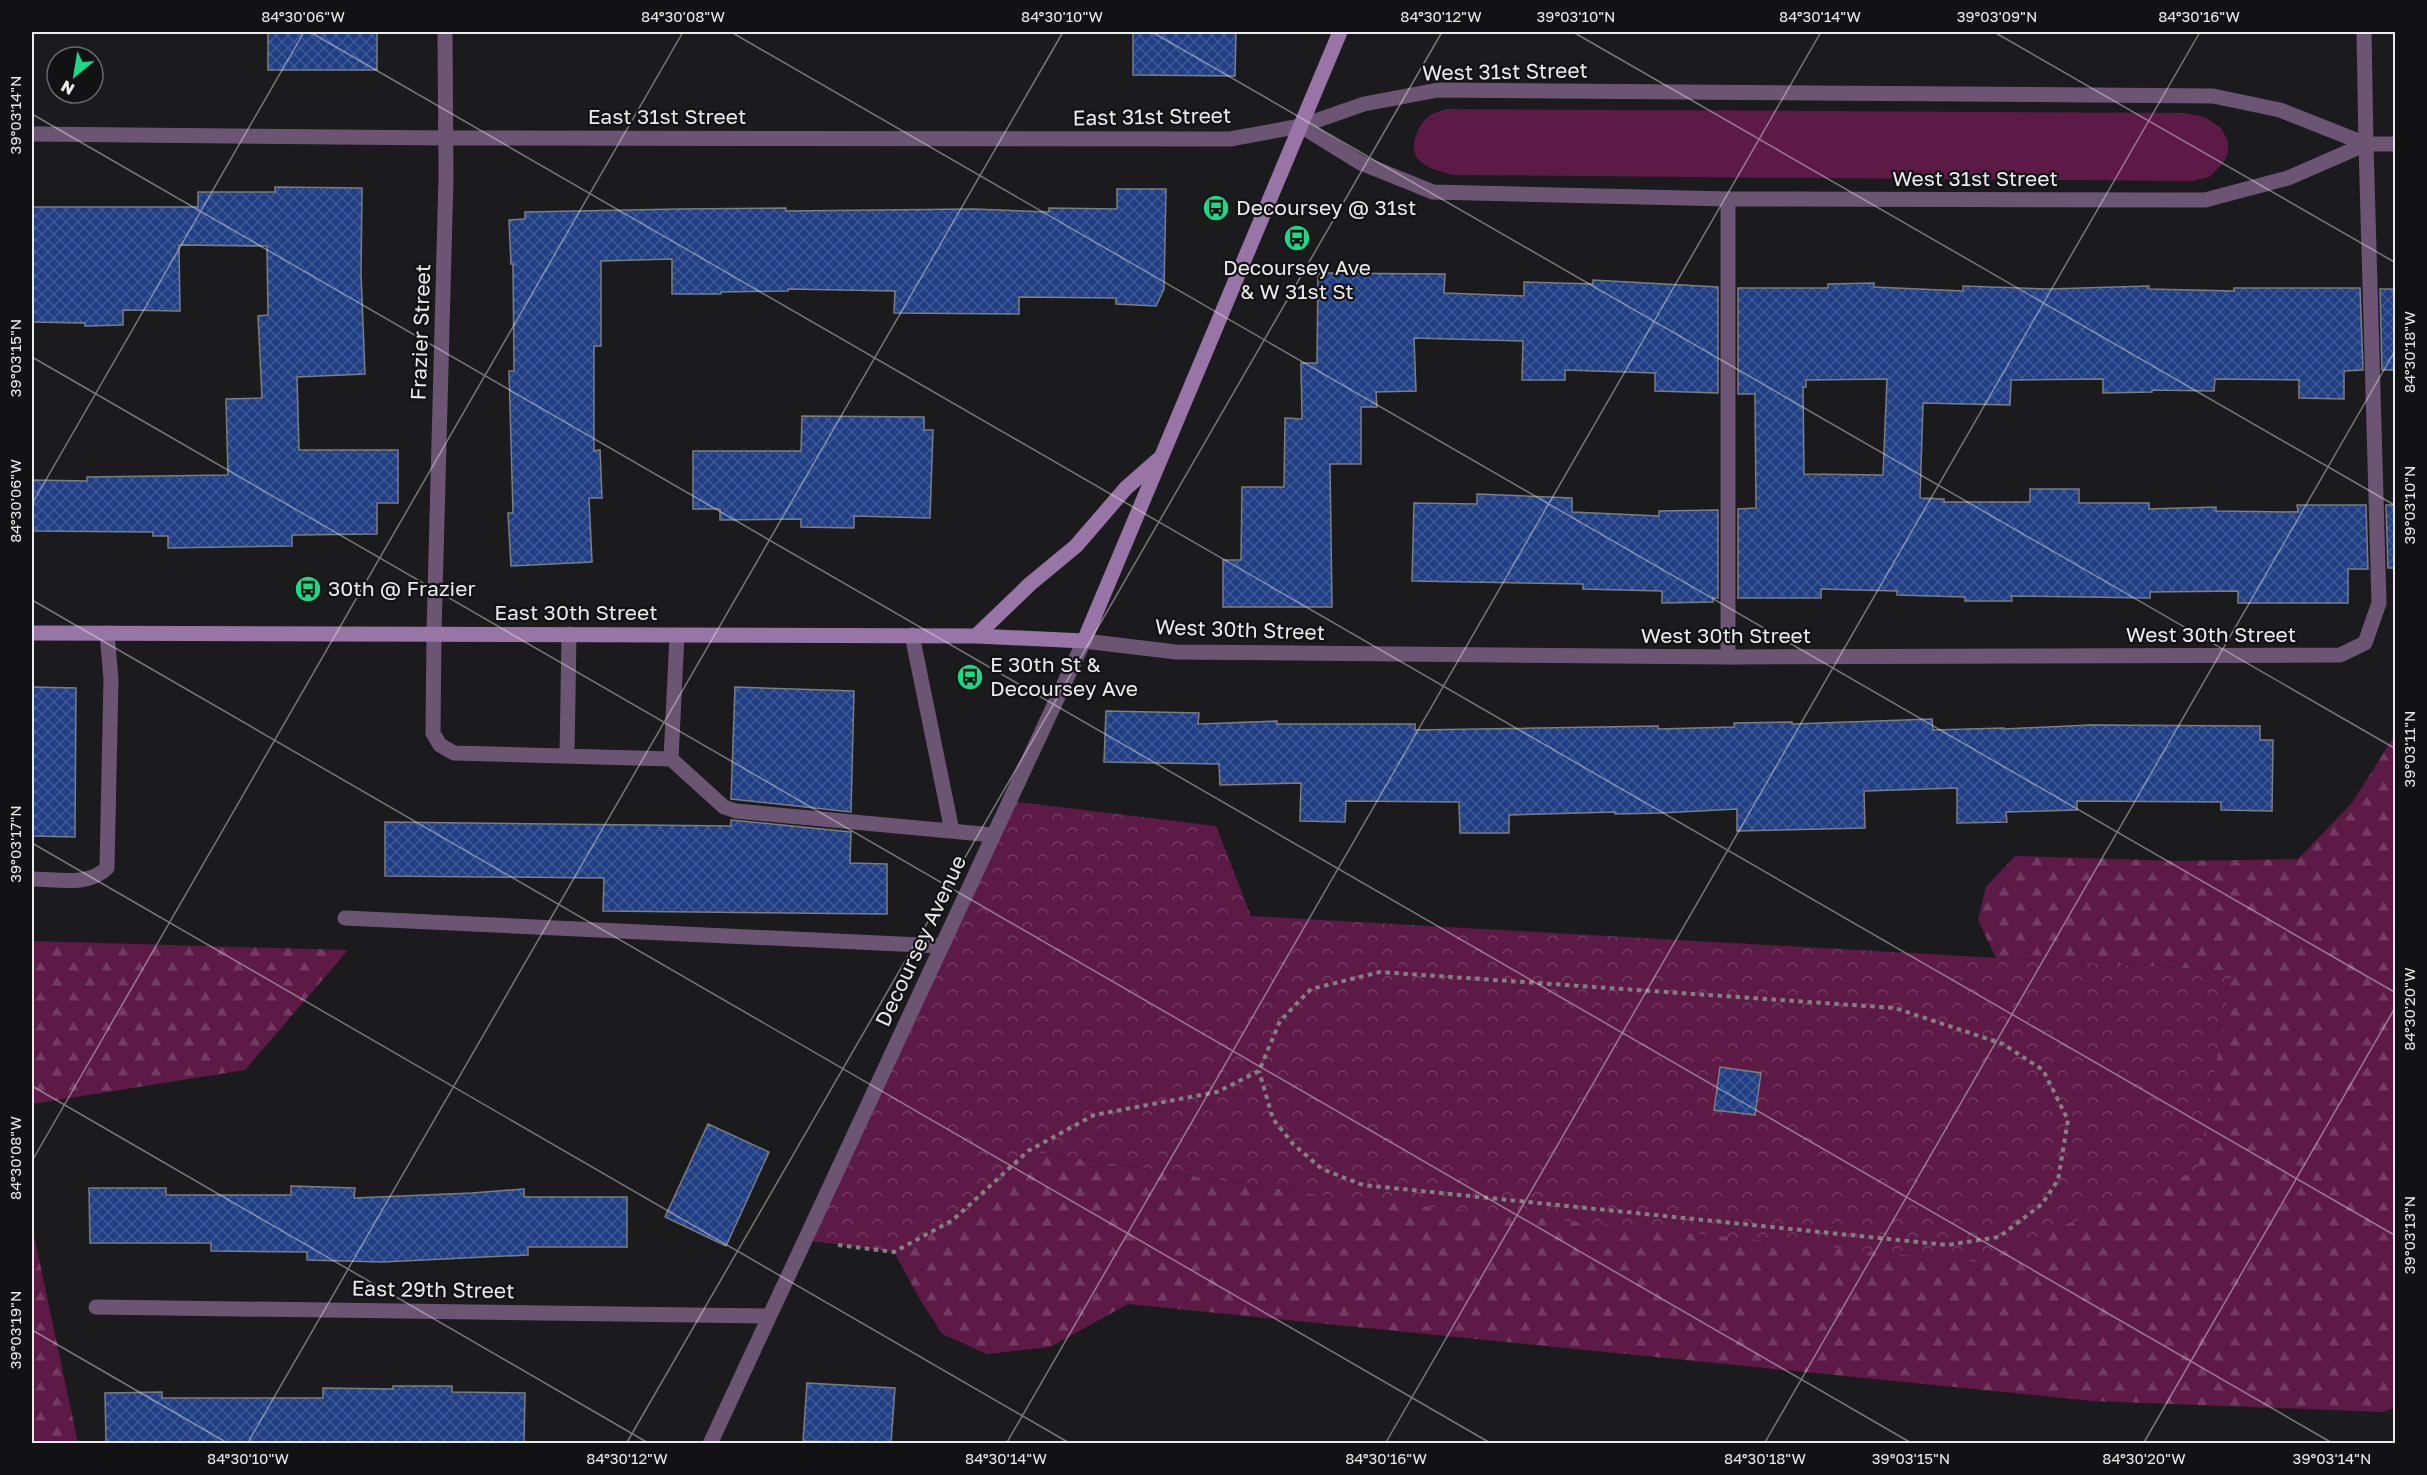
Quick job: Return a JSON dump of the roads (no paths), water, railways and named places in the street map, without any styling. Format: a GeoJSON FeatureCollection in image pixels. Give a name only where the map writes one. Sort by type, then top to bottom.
{"type":"FeatureCollection","features":[{"type":"Feature","properties":{"kind":"main road","name":"Decoursey Avenue"},"geometry":{"type":"LineString","coordinates":[[1084,641],[1340,32]]}},
{"type":"Feature","properties":{"kind":"main road","name":"Decoursey Avenue"},"geometry":{"type":"LineString","coordinates":[[976,636],[1030,584],[1076,546],[1126,489],[1163,454]]}},
{"type":"Feature","properties":{"kind":"main road","name":"East 30th Street"},"geometry":{"type":"LineString","coordinates":[[32,633],[912,635],[1084,641]]}},
{"type":"Feature","properties":{"kind":"street","name":"Frazier Street"},"geometry":{"type":"LineString","coordinates":[[445,32],[447,138],[433,733],[440,745],[454,753],[671,759]]}},
{"type":"Feature","properties":{"kind":"street"},"geometry":{"type":"LineString","coordinates":[[2364,32],[2366,144]]}},
{"type":"Feature","properties":{"kind":"street","name":"West 31st Street"},"geometry":{"type":"LineString","coordinates":[[1301,126],[1364,104],[1438,90],[2213,96],[2280,110],[2366,144],[2396,144]]}},
{"type":"Feature","properties":{"kind":"street","name":"East 31st Street"},"geometry":{"type":"LineString","coordinates":[[32,134],[447,138],[1230,139],[1301,126]]}},
{"type":"Feature","properties":{"kind":"street","name":"West 31st Street"},"geometry":{"type":"LineString","coordinates":[[1301,126],[1361,163],[1433,192],[1728,199],[2205,200],[2288,178],[2366,144]]}},
{"type":"Feature","properties":{"kind":"street","name":"West 30th Street"},"geometry":{"type":"LineString","coordinates":[[1084,641],[1176,652],[1728,657],[2340,656],[2365,643],[2379,603],[2366,144]]}},
{"type":"Feature","properties":{"kind":"street"},"geometry":{"type":"LineString","coordinates":[[1728,199],[1728,657]]}},
{"type":"Feature","properties":{"kind":"street"},"geometry":{"type":"LineString","coordinates":[[32,879],[89,880],[100,876],[107,868],[111,679],[107,633]]}},
{"type":"Feature","properties":{"kind":"street"},"geometry":{"type":"LineString","coordinates":[[567,756],[569,634]]}},
{"type":"Feature","properties":{"kind":"street"},"geometry":{"type":"LineString","coordinates":[[677,635],[671,759],[724,807],[736,811],[993,835]]}},
{"type":"Feature","properties":{"kind":"street"},"geometry":{"type":"LineString","coordinates":[[912,635],[952,831]]}},
{"type":"Feature","properties":{"kind":"street","name":"Decoursey Avenue"},"geometry":{"type":"LineString","coordinates":[[710,1443],[1084,641]]}},
{"type":"Feature","properties":{"kind":"street"},"geometry":{"type":"LineString","coordinates":[[345,918],[942,946]]}},
{"type":"Feature","properties":{"kind":"street","name":"East 29th Street"},"geometry":{"type":"LineString","coordinates":[[96,1307],[769,1316]]}},
{"type":"Feature","properties":{"kind":"place","name":"Decoursey @ 31st"},"geometry":{"type":"Point","coordinates":[1216,208]}},
{"type":"Feature","properties":{"kind":"place","name":"Decoursey Ave & W 31st St"},"geometry":{"type":"Point","coordinates":[1297,238]}},
{"type":"Feature","properties":{"kind":"place","name":"30th @ Frazier"},"geometry":{"type":"Point","coordinates":[308,589]}},
{"type":"Feature","properties":{"kind":"place","name":"E 30th St & Decoursey Ave"},"geometry":{"type":"Point","coordinates":[970,677]}}]}
